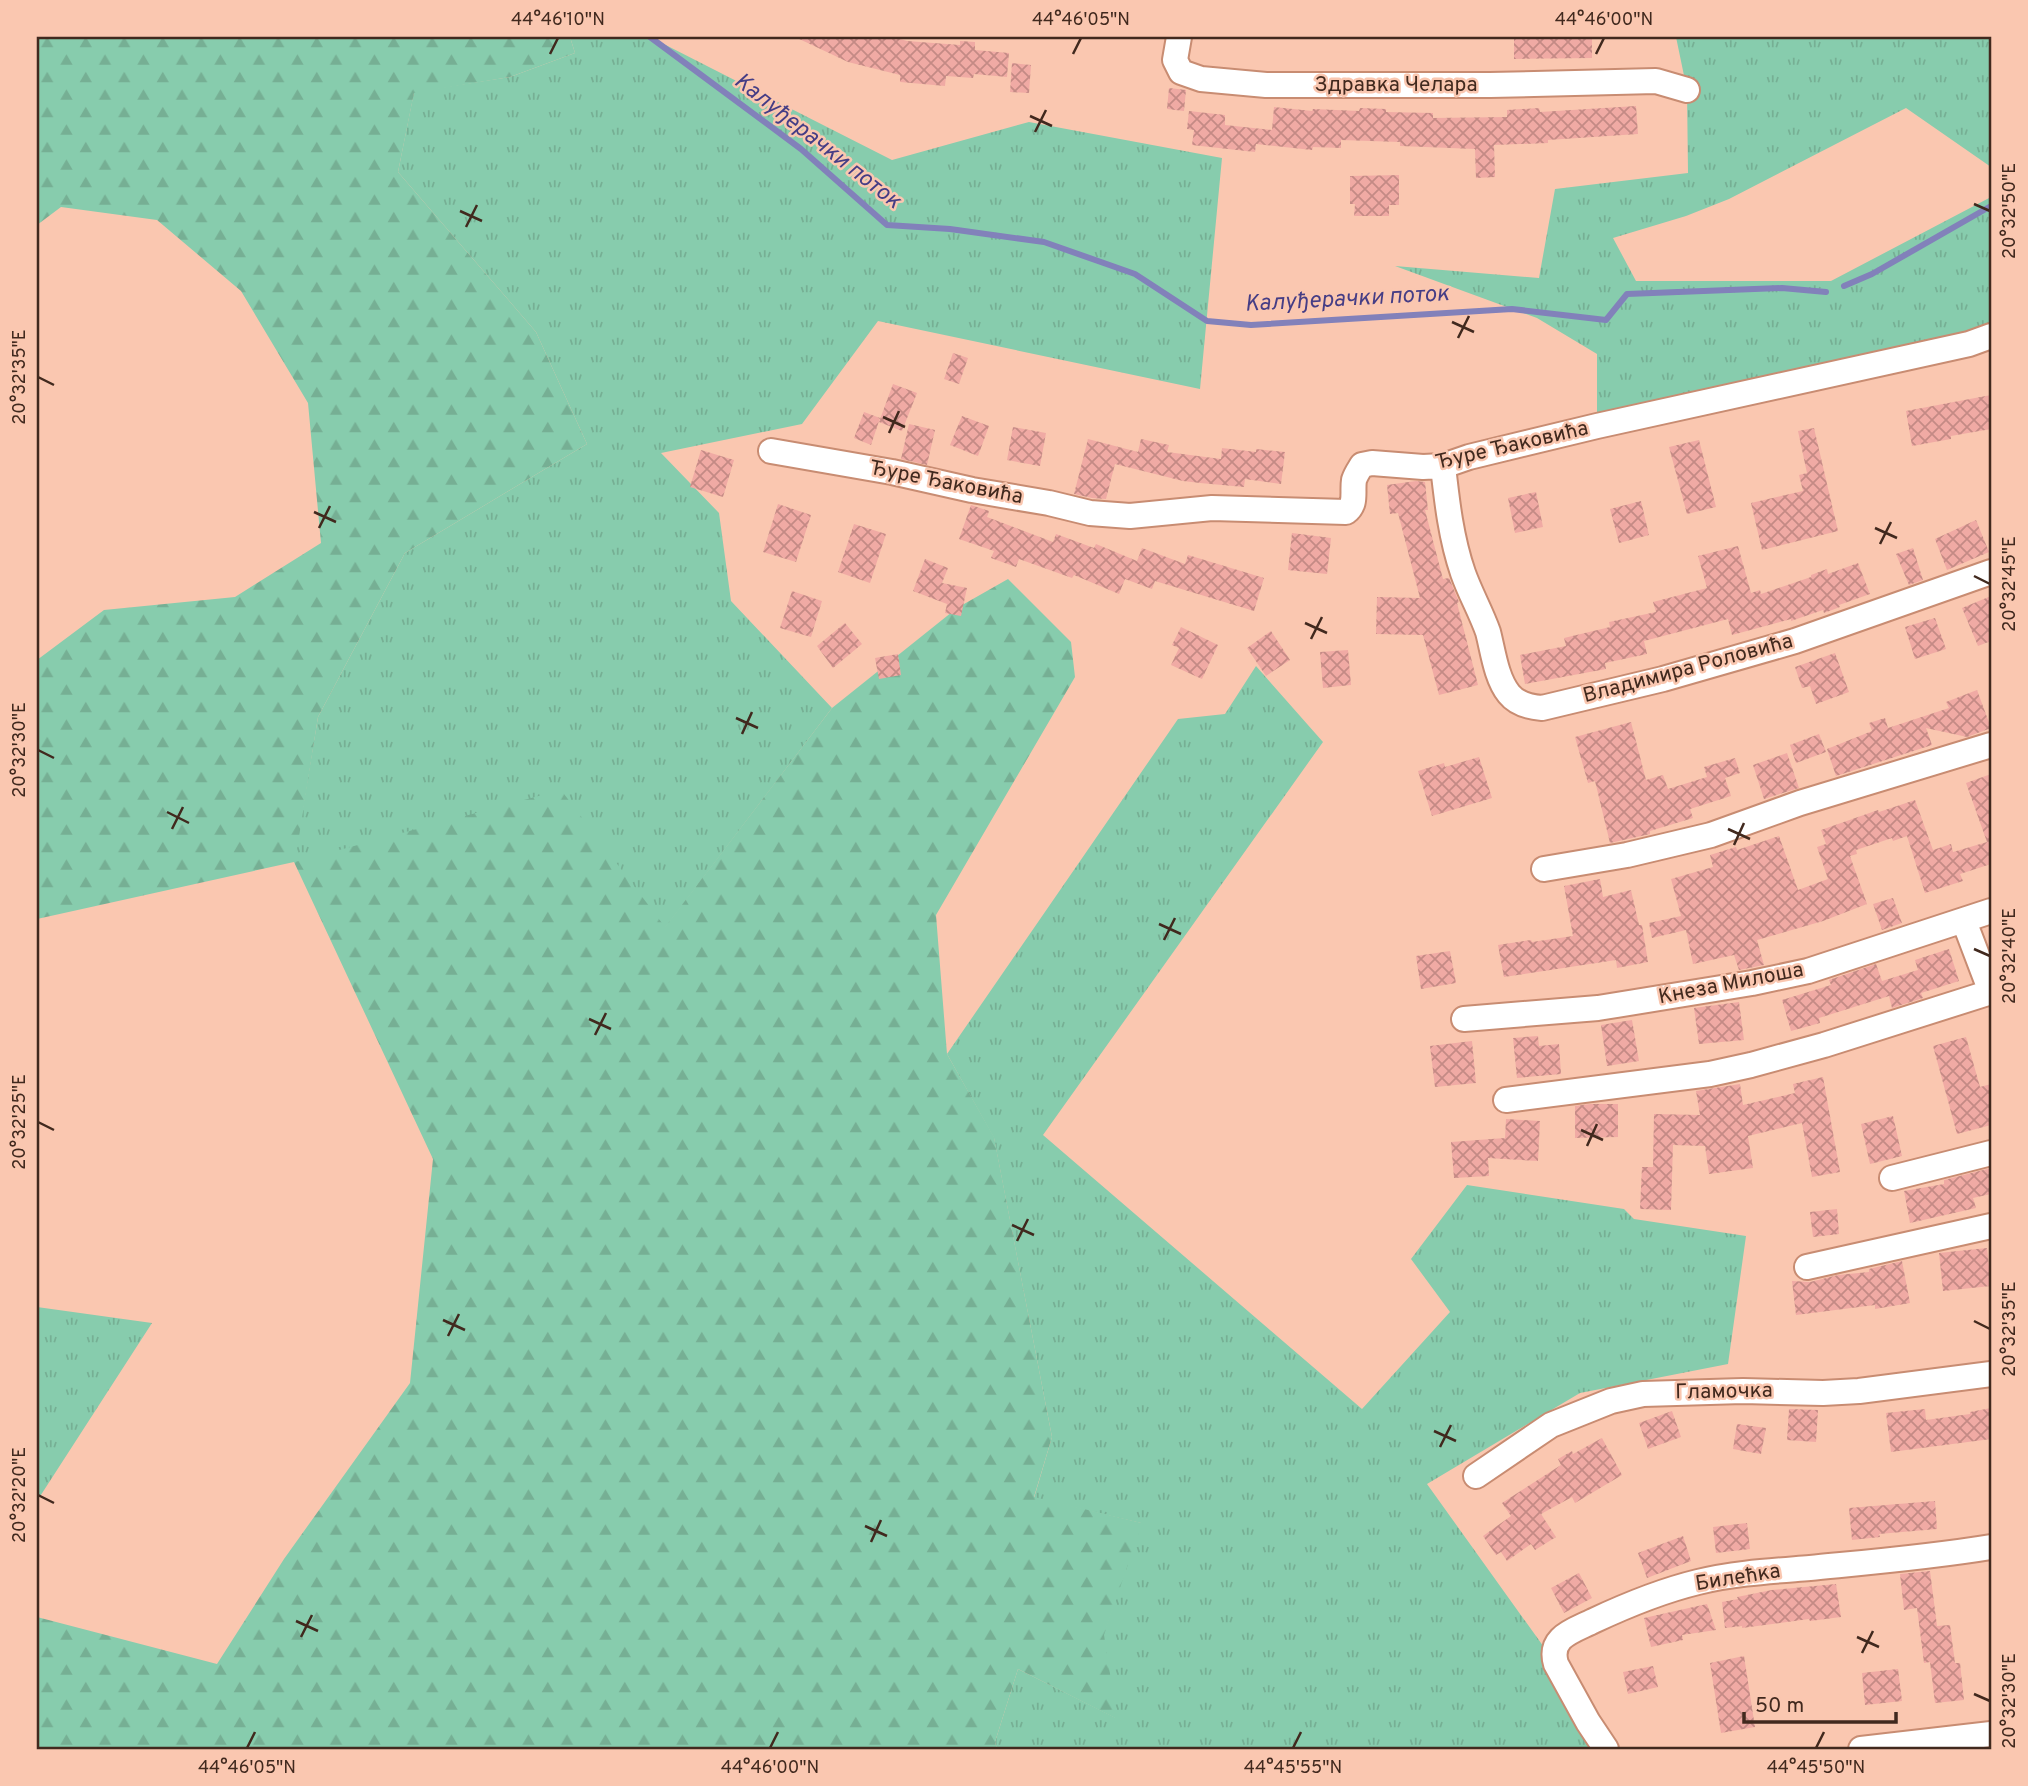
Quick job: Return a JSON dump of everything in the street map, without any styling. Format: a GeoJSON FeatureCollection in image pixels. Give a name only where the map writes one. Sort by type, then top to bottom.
{"type":"FeatureCollection","features":[{"type":"Feature","properties":{"kind":"street","name":"Здравка Челара"},"geometry":{"type":"LineString","coordinates":[[1171,37],[1179,37],[1175,60],[1181,72],[1201,79],[1280,85],[1490,85],[1656,81],[1687,90]]}},
{"type":"Feature","properties":{"kind":"street","name":"Ђуре Ђаковића"},"geometry":{"type":"LineString","coordinates":[[771,451],[892,472],[1090,513],[1130,516],[1212,508],[1346,512],[1353,503],[1353,483],[1362,465],[1372,463],[1443,466],[1469,457],[1597,426],[1969,344],[1991,336]]}},
{"type":"Feature","properties":{"kind":"street","name":"Владимира Роловића"},"geometry":{"type":"LineString","coordinates":[[1443,466],[1454,539],[1463,573],[1487,629],[1501,680],[1508,693],[1529,707],[1542,708],[1664,679],[1796,641],[1991,572]]}},
{"type":"Feature","properties":{"kind":"street"},"geometry":{"type":"LineString","coordinates":[[1544,869],[1627,855],[1711,835],[1800,803],[1991,745]]}},
{"type":"Feature","properties":{"kind":"street","name":"Кнеза Милоша"},"geometry":{"type":"LineString","coordinates":[[1464,1019],[1598,1007],[1752,984],[1808,971],[1991,911]]}},
{"type":"Feature","properties":{"kind":"street"},"geometry":{"type":"LineString","coordinates":[[1506,1100],[1710,1074],[1751,1065],[1811,1049],[1991,992],[1964,921]]}},
{"type":"Feature","properties":{"kind":"street"},"geometry":{"type":"LineString","coordinates":[[1892,1178],[1991,1153]]}},
{"type":"Feature","properties":{"kind":"street"},"geometry":{"type":"LineString","coordinates":[[1807,1267],[1991,1226]]}},
{"type":"Feature","properties":{"kind":"street","name":"Гламочка"},"geometry":{"type":"LineString","coordinates":[[1476,1476],[1551,1425],[1611,1401],[1643,1394],[1847,1391],[1991,1374]]}},
{"type":"Feature","properties":{"kind":"street","name":"Билећка"},"geometry":{"type":"LineString","coordinates":[[1606,1749],[1556,1664],[1553,1654],[1556,1645],[1565,1635],[1622,1607],[1701,1581],[1991,1547]]}},
{"type":"Feature","properties":{"kind":"street"},"geometry":{"type":"LineString","coordinates":[[1861,1749],[1991,1734]]}},
{"type":"Feature","properties":{"kind":"green space"},"geometry":{"type":"Polygon","coordinates":[[[37,37],[570,37],[575,53],[510,77],[414,93],[398,172],[536,332],[587,444],[405,553],[318,717],[295,862],[561,790],[665,927],[832,708],[957,608],[1008,579],[1071,642],[1075,677],[936,915],[947,1054],[994,1137],[1052,1437],[1034,1497],[1142,1523],[1104,1635],[1117,1719],[1018,1669],[995,1742],[997,1749],[37,1749],[37,1617],[217,1664],[284,1559],[410,1383],[433,1159],[294,862],[37,919],[37,660],[104,610],[235,597],[321,543],[308,403],[241,291],[157,220],[61,207],[37,225],[37,37]]]}},
{"type":"Feature","properties":{"kind":"green space"},"geometry":{"type":"Polygon","coordinates":[[[570,37],[650,37],[892,160],[1029,122],[1222,158],[1200,389],[878,321],[802,424],[661,453],[719,513],[731,601],[832,708],[665,928],[294,862],[318,717],[405,553],[587,444],[536,332],[398,172],[414,92],[510,77],[575,53],[570,37]]]}},
{"type":"Feature","properties":{"kind":"green space"},"geometry":{"type":"Polygon","coordinates":[[[1676,37],[1991,37],[1991,167],[1906,108],[1729,199],[1686,216],[1613,238],[1636,281],[1831,281],[1991,197],[1991,325],[1969,344],[1597,426],[1597,354],[1537,318],[1395,266],[1539,278],[1555,189],[1688,173],[1687,90],[1676,37]]]}},
{"type":"Feature","properties":{"kind":"green space"},"geometry":{"type":"Polygon","coordinates":[[[1256,666],[1323,742],[1043,1135],[1362,1409],[1450,1312],[1411,1259],[1467,1185],[1624,1209],[1634,1219],[1746,1236],[1728,1364],[1580,1393],[1427,1484],[1556,1664],[1594,1749],[997,1749],[995,1742],[1018,1669],[1116,1718],[1103,1636],[1141,1523],[1034,1498],[1052,1437],[994,1138],[947,1054],[1178,719],[1225,714],[1256,666]]]}},
{"type":"Feature","properties":{"kind":"green space"},"geometry":{"type":"Polygon","coordinates":[[[37,1307],[152,1323],[37,1501],[37,1307]]]}},
{"type":"Feature","properties":{"kind":"building"},"geometry":{"type":"Polygon","coordinates":[[[795,37],[893,37],[907,41],[960,45],[960,41],[975,42],[975,50],[1009,53],[1007,77],[974,74],[973,78],[946,76],[945,86],[900,82],[900,75],[848,62],[795,37]]]}},
{"type":"Feature","properties":{"kind":"building"},"geometry":{"type":"Polygon","coordinates":[[[1514,37],[1592,37],[1592,58],[1514,59],[1514,37]]]}},
{"type":"Feature","properties":{"kind":"building"},"geometry":{"type":"Polygon","coordinates":[[[1012,63],[1031,65],[1029,93],[1010,92],[1012,63]]]}},
{"type":"Feature","properties":{"kind":"building"},"geometry":{"type":"Polygon","coordinates":[[[1169,88],[1186,90],[1184,111],[1167,109],[1169,88]]]}},
{"type":"Feature","properties":{"kind":"building"},"geometry":{"type":"Polygon","coordinates":[[[1636,106],[1638,134],[1548,140],[1548,143],[1494,145],[1495,177],[1476,178],[1475,149],[1341,140],[1341,148],[1313,147],[1312,150],[1256,144],[1255,152],[1192,145],[1194,130],[1187,129],[1189,111],[1225,115],[1225,125],[1272,130],[1274,107],[1312,111],[1386,109],[1386,112],[1433,113],[1433,118],[1507,117],[1507,110],[1539,108],[1540,112],[1636,106]]]}},
{"type":"Feature","properties":{"kind":"building"},"geometry":{"type":"Polygon","coordinates":[[[1399,175],[1399,205],[1389,205],[1389,216],[1354,216],[1355,204],[1350,204],[1350,176],[1399,175]]]}},
{"type":"Feature","properties":{"kind":"building"},"geometry":{"type":"Polygon","coordinates":[[[953,353],[968,358],[959,384],[944,379],[953,353]]]}},
{"type":"Feature","properties":{"kind":"building"},"geometry":{"type":"Polygon","coordinates":[[[893,384],[917,393],[902,431],[879,422],[893,384]]]}},
{"type":"Feature","properties":{"kind":"building"},"geometry":{"type":"Polygon","coordinates":[[[1991,395],[1991,429],[1912,446],[1906,411],[1991,395]]]}},
{"type":"Feature","properties":{"kind":"building"},"geometry":{"type":"Polygon","coordinates":[[[864,412],[880,418],[871,445],[854,438],[864,412]]]}},
{"type":"Feature","properties":{"kind":"building"},"geometry":{"type":"Polygon","coordinates":[[[962,416],[989,426],[978,456],[950,445],[962,416]]]}},
{"type":"Feature","properties":{"kind":"building"},"geometry":{"type":"Polygon","coordinates":[[[909,424],[935,430],[927,465],[901,459],[909,424]]]}},
{"type":"Feature","properties":{"kind":"building"},"geometry":{"type":"Polygon","coordinates":[[[1013,427],[1046,433],[1040,466],[1007,460],[1013,427]]]}},
{"type":"Feature","properties":{"kind":"building"},"geometry":{"type":"Polygon","coordinates":[[[1814,428],[1838,531],[1762,550],[1751,503],[1803,491],[1799,475],[1807,473],[1798,431],[1814,428]]]}},
{"type":"Feature","properties":{"kind":"building"},"geometry":{"type":"Polygon","coordinates":[[[1088,439],[1138,452],[1141,439],[1169,445],[1167,452],[1221,459],[1222,448],[1285,452],[1281,484],[1245,479],[1244,487],[1183,481],[1115,464],[1106,499],[1074,494],[1088,439]]]}},
{"type":"Feature","properties":{"kind":"building"},"geometry":{"type":"Polygon","coordinates":[[[1699,440],[1716,507],[1687,514],[1669,447],[1699,440]]]}},
{"type":"Feature","properties":{"kind":"building"},"geometry":{"type":"Polygon","coordinates":[[[701,450],[734,460],[723,497],[690,487],[701,450]]]}},
{"type":"Feature","properties":{"kind":"building"},"geometry":{"type":"Polygon","coordinates":[[[1425,482],[1428,510],[1425,510],[1443,579],[1449,578],[1459,602],[1457,603],[1478,685],[1439,695],[1423,635],[1376,634],[1377,597],[1420,598],[1398,513],[1390,514],[1387,485],[1425,482]]]}},
{"type":"Feature","properties":{"kind":"building"},"geometry":{"type":"Polygon","coordinates":[[[1536,492],[1543,527],[1515,533],[1508,498],[1536,492]]]}},
{"type":"Feature","properties":{"kind":"building"},"geometry":{"type":"Polygon","coordinates":[[[1641,501],[1649,535],[1619,543],[1610,509],[1641,501]]]}},
{"type":"Feature","properties":{"kind":"building"},"geometry":{"type":"Polygon","coordinates":[[[778,504],[811,515],[796,562],[763,552],[778,504]]]}},
{"type":"Feature","properties":{"kind":"building"},"geometry":{"type":"Polygon","coordinates":[[[971,505],[989,511],[987,517],[1053,542],[1056,534],[1094,548],[1096,544],[1137,561],[1142,548],[1185,564],[1188,555],[1264,578],[1254,611],[1155,581],[1152,589],[1125,579],[1119,594],[1074,575],[1072,578],[1019,559],[1016,567],[991,558],[994,551],[959,539],[971,505]]]}},
{"type":"Feature","properties":{"kind":"building"},"geometry":{"type":"Polygon","coordinates":[[[1976,520],[1989,552],[1947,570],[1935,539],[1976,520]]]}},
{"type":"Feature","properties":{"kind":"building"},"geometry":{"type":"Polygon","coordinates":[[[854,524],[886,534],[870,583],[838,572],[854,524]]]}},
{"type":"Feature","properties":{"kind":"building"},"geometry":{"type":"Polygon","coordinates":[[[1292,533],[1331,538],[1327,574],[1288,570],[1292,533]]]}},
{"type":"Feature","properties":{"kind":"building"},"geometry":{"type":"Polygon","coordinates":[[[1738,546],[1751,593],[1760,590],[1761,594],[1827,569],[1828,574],[1858,563],[1870,594],[1824,613],[1823,610],[1791,621],[1732,635],[1728,619],[1644,641],[1647,654],[1605,663],[1606,669],[1525,684],[1520,655],[1566,646],[1564,638],[1610,627],[1609,622],[1656,612],[1653,602],[1707,588],[1698,556],[1738,546]]]}},
{"type":"Feature","properties":{"kind":"building"},"geometry":{"type":"Polygon","coordinates":[[[1913,548],[1923,580],[1909,585],[1896,554],[1913,548]]]}},
{"type":"Feature","properties":{"kind":"building"},"geometry":{"type":"Polygon","coordinates":[[[925,559],[948,568],[942,583],[967,588],[961,616],[945,613],[947,604],[913,591],[925,559]]]}},
{"type":"Feature","properties":{"kind":"building"},"geometry":{"type":"Polygon","coordinates":[[[792,591],[822,601],[811,637],[780,628],[792,591]]]}},
{"type":"Feature","properties":{"kind":"building"},"geometry":{"type":"Polygon","coordinates":[[[1991,596],[1991,641],[1978,646],[1962,608],[1991,596]]]}},
{"type":"Feature","properties":{"kind":"building"},"geometry":{"type":"Polygon","coordinates":[[[1935,618],[1946,649],[1915,659],[1905,627],[1935,618]]]}},
{"type":"Feature","properties":{"kind":"building"},"geometry":{"type":"Polygon","coordinates":[[[845,623],[862,644],[833,668],[817,646],[845,623]]]}},
{"type":"Feature","properties":{"kind":"building"},"geometry":{"type":"Polygon","coordinates":[[[1181,627],[1218,645],[1202,679],[1171,665],[1179,648],[1172,645],[1181,627]]]}},
{"type":"Feature","properties":{"kind":"building"},"geometry":{"type":"Polygon","coordinates":[[[1271,631],[1290,660],[1266,676],[1247,648],[1271,631]]]}},
{"type":"Feature","properties":{"kind":"building"},"geometry":{"type":"Polygon","coordinates":[[[1348,650],[1351,685],[1323,688],[1320,652],[1348,650]]]}},
{"type":"Feature","properties":{"kind":"building"},"geometry":{"type":"Polygon","coordinates":[[[1835,653],[1849,692],[1816,704],[1810,686],[1802,688],[1795,667],[1835,653]]]}},
{"type":"Feature","properties":{"kind":"building"},"geometry":{"type":"Polygon","coordinates":[[[898,654],[901,675],[879,679],[875,658],[898,654]]]}},
{"type":"Feature","properties":{"kind":"building"},"geometry":{"type":"Polygon","coordinates":[[[1977,690],[1991,728],[1967,737],[1926,728],[1932,745],[1836,776],[1827,749],[1872,731],[1869,723],[1885,718],[1888,728],[1949,708],[1946,702],[1977,690]]]}},
{"type":"Feature","properties":{"kind":"building"},"geometry":{"type":"Polygon","coordinates":[[[1631,722],[1646,780],[1663,775],[1668,789],[1707,777],[1704,767],[1735,758],[1740,773],[1725,778],[1731,796],[1690,809],[1693,818],[1650,831],[1650,834],[1610,843],[1595,781],[1588,783],[1575,737],[1631,722]]]}},
{"type":"Feature","properties":{"kind":"building"},"geometry":{"type":"Polygon","coordinates":[[[1819,734],[1826,752],[1796,763],[1790,745],[1819,734]]]}},
{"type":"Feature","properties":{"kind":"building"},"geometry":{"type":"Polygon","coordinates":[[[1787,753],[1799,788],[1764,799],[1753,765],[1787,753]]]}},
{"type":"Feature","properties":{"kind":"building"},"geometry":{"type":"Polygon","coordinates":[[[1479,757],[1492,798],[1432,816],[1418,771],[1444,763],[1445,767],[1479,757]]]}},
{"type":"Feature","properties":{"kind":"building"},"geometry":{"type":"Polygon","coordinates":[[[1991,774],[1991,864],[1960,874],[1963,881],[1925,893],[1907,836],[1893,841],[1892,838],[1856,850],[1857,854],[1850,856],[1867,904],[1823,921],[1757,940],[1764,965],[1739,970],[1734,955],[1693,964],[1686,930],[1652,938],[1649,923],[1681,916],[1671,879],[1713,867],[1710,855],[1736,847],[1737,850],[1779,836],[1798,890],[1828,879],[1817,847],[1826,844],[1821,830],[1915,800],[1933,850],[1951,844],[1953,852],[1987,842],[1966,783],[1991,774]]]}},
{"type":"Feature","properties":{"kind":"building"},"geometry":{"type":"Polygon","coordinates":[[[1600,879],[1603,897],[1631,890],[1639,925],[1642,925],[1648,962],[1617,968],[1616,960],[1504,977],[1498,945],[1573,936],[1564,886],[1600,879]]]}},
{"type":"Feature","properties":{"kind":"building"},"geometry":{"type":"Polygon","coordinates":[[[1893,898],[1902,923],[1882,930],[1873,904],[1893,898]]]}},
{"type":"Feature","properties":{"kind":"building"},"geometry":{"type":"Polygon","coordinates":[[[1949,949],[1959,981],[1921,993],[1923,998],[1892,1008],[1889,996],[1819,1018],[1820,1023],[1791,1031],[1782,1000],[1831,985],[1829,980],[1876,964],[1882,981],[1918,970],[1915,960],[1949,949]]]}},
{"type":"Feature","properties":{"kind":"building"},"geometry":{"type":"Polygon","coordinates":[[[1450,951],[1456,983],[1421,989],[1416,956],[1450,951]]]}},
{"type":"Feature","properties":{"kind":"building"},"geometry":{"type":"Polygon","coordinates":[[[1739,1002],[1744,1040],[1699,1044],[1694,1008],[1739,1002]]]}},
{"type":"Feature","properties":{"kind":"building"},"geometry":{"type":"Polygon","coordinates":[[[1632,1020],[1639,1061],[1607,1066],[1601,1025],[1632,1020]]]}},
{"type":"Feature","properties":{"kind":"building"},"geometry":{"type":"Polygon","coordinates":[[[1538,1036],[1539,1046],[1559,1044],[1561,1074],[1517,1078],[1513,1038],[1538,1036]]]}},
{"type":"Feature","properties":{"kind":"building"},"geometry":{"type":"Polygon","coordinates":[[[1966,1037],[1980,1087],[1991,1084],[1991,1125],[1957,1134],[1933,1046],[1966,1037]]]}},
{"type":"Feature","properties":{"kind":"building"},"geometry":{"type":"Polygon","coordinates":[[[1472,1041],[1476,1083],[1435,1087],[1430,1046],[1472,1041]]]}},
{"type":"Feature","properties":{"kind":"building"},"geometry":{"type":"Polygon","coordinates":[[[1823,1077],[1840,1172],[1812,1177],[1802,1123],[1748,1136],[1753,1168],[1709,1174],[1705,1146],[1673,1145],[1671,1210],[1640,1209],[1642,1167],[1653,1167],[1654,1114],[1700,1115],[1696,1091],[1740,1084],[1743,1105],[1795,1093],[1793,1084],[1823,1077]]]}},
{"type":"Feature","properties":{"kind":"building"},"geometry":{"type":"Polygon","coordinates":[[[1618,1104],[1618,1137],[1575,1138],[1575,1106],[1618,1104]]]}},
{"type":"Feature","properties":{"kind":"building"},"geometry":{"type":"Polygon","coordinates":[[[1893,1116],[1902,1156],[1870,1164],[1861,1124],[1893,1116]]]}},
{"type":"Feature","properties":{"kind":"building"},"geometry":{"type":"Polygon","coordinates":[[[1506,1119],[1540,1121],[1538,1161],[1488,1158],[1489,1176],[1454,1178],[1451,1142],[1505,1138],[1506,1119]]]}},
{"type":"Feature","properties":{"kind":"building"},"geometry":{"type":"Polygon","coordinates":[[[1991,1168],[1991,1194],[1973,1198],[1976,1208],[1910,1223],[1904,1191],[1944,1184],[1944,1180],[1991,1168]]]}},
{"type":"Feature","properties":{"kind":"building"},"geometry":{"type":"Polygon","coordinates":[[[1837,1209],[1839,1234],[1813,1237],[1810,1212],[1837,1209]]]}},
{"type":"Feature","properties":{"kind":"building"},"geometry":{"type":"Polygon","coordinates":[[[1987,1248],[1991,1286],[1943,1291],[1939,1253],[1987,1248]]]}},
{"type":"Feature","properties":{"kind":"building"},"geometry":{"type":"Polygon","coordinates":[[[1902,1261],[1910,1303],[1875,1309],[1875,1305],[1796,1315],[1792,1281],[1810,1282],[1838,1275],[1869,1272],[1869,1269],[1902,1261]]]}},
{"type":"Feature","properties":{"kind":"building"},"geometry":{"type":"Polygon","coordinates":[[[1991,1408],[1991,1439],[1891,1452],[1886,1413],[1925,1409],[1926,1420],[1991,1408]]]}},
{"type":"Feature","properties":{"kind":"building"},"geometry":{"type":"Polygon","coordinates":[[[1789,1409],[1818,1410],[1816,1442],[1787,1440],[1789,1409]]]}},
{"type":"Feature","properties":{"kind":"building"},"geometry":{"type":"Polygon","coordinates":[[[1672,1411],[1681,1437],[1648,1449],[1639,1423],[1672,1411]]]}},
{"type":"Feature","properties":{"kind":"building"},"geometry":{"type":"Polygon","coordinates":[[[1737,1424],[1766,1428],[1761,1454],[1733,1449],[1737,1424]]]}},
{"type":"Feature","properties":{"kind":"building"},"geometry":{"type":"Polygon","coordinates":[[[1602,1438],[1622,1475],[1575,1503],[1572,1497],[1541,1514],[1556,1537],[1535,1550],[1531,1544],[1507,1561],[1501,1552],[1496,1555],[1483,1536],[1511,1516],[1502,1503],[1561,1465],[1558,1459],[1602,1438]]]}},
{"type":"Feature","properties":{"kind":"building"},"geometry":{"type":"Polygon","coordinates":[[[1935,1501],[1937,1529],[1879,1534],[1880,1537],[1852,1540],[1849,1508],[1935,1501]]]}},
{"type":"Feature","properties":{"kind":"building"},"geometry":{"type":"Polygon","coordinates":[[[1747,1523],[1750,1549],[1716,1553],[1713,1527],[1747,1523]]]}},
{"type":"Feature","properties":{"kind":"building"},"geometry":{"type":"Polygon","coordinates":[[[1683,1536],[1691,1561],[1647,1578],[1638,1553],[1683,1536]]]}},
{"type":"Feature","properties":{"kind":"building"},"geometry":{"type":"Polygon","coordinates":[[[1930,1571],[1937,1626],[1950,1625],[1955,1663],[1960,1663],[1964,1700],[1935,1703],[1930,1662],[1924,1663],[1917,1608],[1904,1610],[1900,1574],[1930,1571]]]}},
{"type":"Feature","properties":{"kind":"building"},"geometry":{"type":"Polygon","coordinates":[[[1579,1573],[1592,1598],[1564,1613],[1551,1588],[1579,1573]]]}},
{"type":"Feature","properties":{"kind":"building"},"geometry":{"type":"Polygon","coordinates":[[[1836,1584],[1841,1617],[1725,1628],[1722,1602],[1772,1590],[1836,1584]]]}},
{"type":"Feature","properties":{"kind":"building"},"geometry":{"type":"Polygon","coordinates":[[[1707,1604],[1716,1630],[1682,1635],[1683,1640],[1651,1647],[1644,1618],[1707,1604]]]}},
{"type":"Feature","properties":{"kind":"building"},"geometry":{"type":"Polygon","coordinates":[[[1744,1656],[1755,1727],[1721,1733],[1710,1663],[1744,1656]]]}},
{"type":"Feature","properties":{"kind":"building"},"geometry":{"type":"Polygon","coordinates":[[[1653,1666],[1658,1687],[1628,1694],[1623,1672],[1653,1666]]]}},
{"type":"Feature","properties":{"kind":"building"},"geometry":{"type":"Polygon","coordinates":[[[1898,1669],[1902,1701],[1865,1705],[1862,1673],[1898,1669]]]}},
{"type":"Feature","properties":{"kind":"waterway","name":"Калуђерачки поток"},"geometry":{"type":"LineString","coordinates":[[650,37],[801,149],[887,225],[950,229],[1044,242],[1135,274],[1207,321],[1251,325],[1512,309],[1606,320],[1627,294],[1782,288],[1826,292]]}},
{"type":"Feature","properties":{"kind":"waterway","name":"Калуђерачки поток"},"geometry":{"type":"LineString","coordinates":[[1844,286],[1872,274],[1991,206]]}}]}
